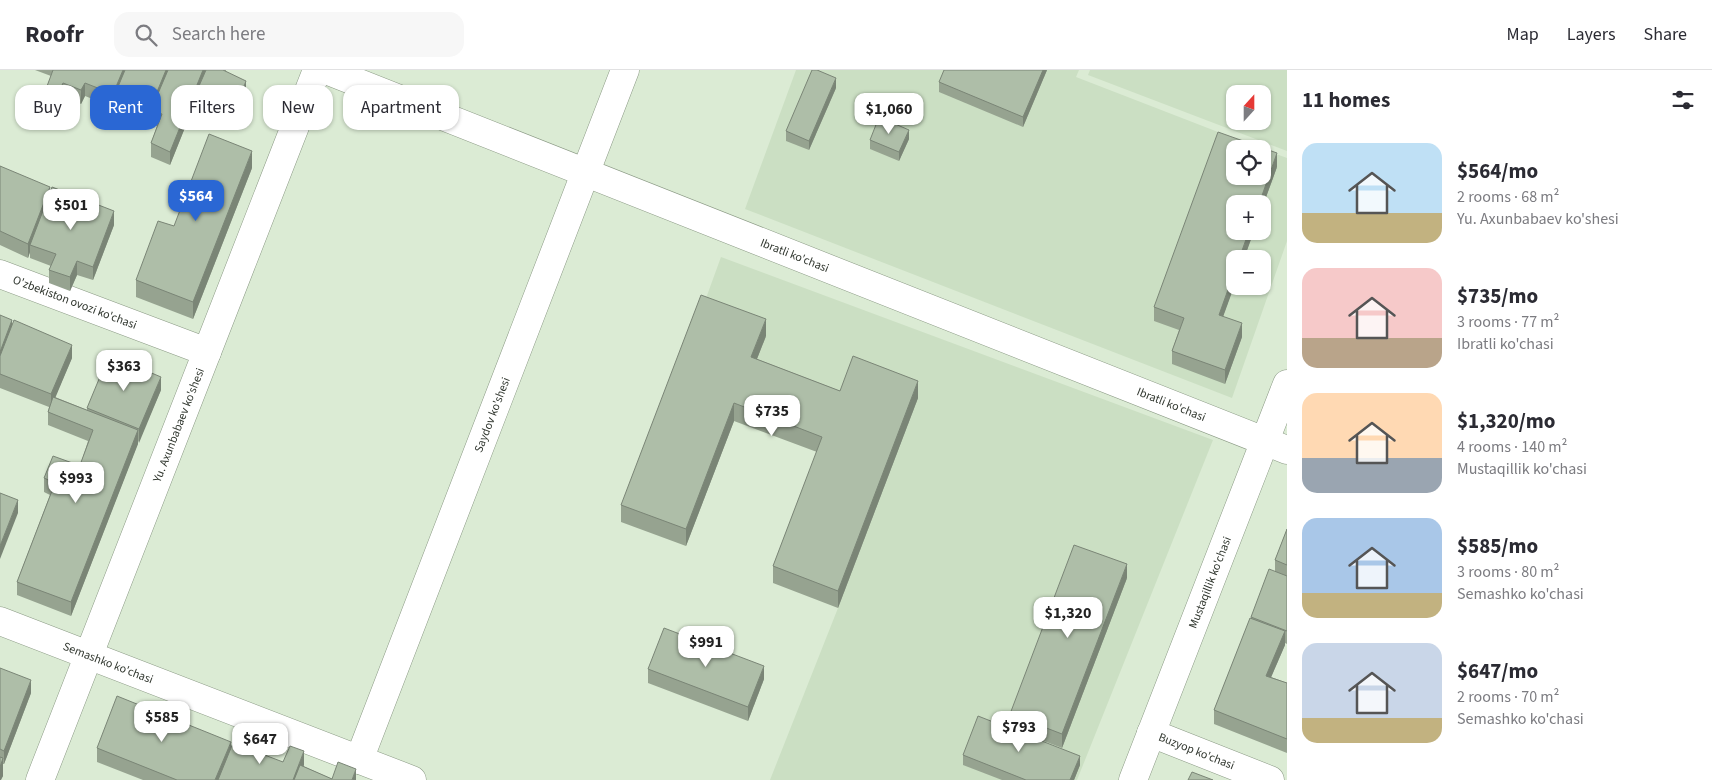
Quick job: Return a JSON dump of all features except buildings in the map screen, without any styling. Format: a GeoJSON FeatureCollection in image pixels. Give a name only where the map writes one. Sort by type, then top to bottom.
{"type":"FeatureCollection","features":[{"type":"Feature","properties":{"kind":"street","name":"Yu. Axunbabaev ko'shesi"},"geometry":{"type":"LineString","coordinates":[[40,780],[317,70]]}},
{"type":"Feature","properties":{"kind":"street","name":"Ibratli ko'chasi"},"geometry":{"type":"LineString","coordinates":[[326,70],[1276,446]]}},
{"type":"Feature","properties":{"kind":"street","name":"Saydov ko'shesi"},"geometry":{"type":"LineString","coordinates":[[359,760],[584,172],[625,70]]}},
{"type":"Feature","properties":{"kind":"street","name":"O'zbekiston ovozi ko'chasi"},"geometry":{"type":"LineString","coordinates":[[0,274],[207,352]]}},
{"type":"Feature","properties":{"kind":"street","name":"Mustaqillik ko'chasi"},"geometry":{"type":"LineString","coordinates":[[1133,780],[1151,734],[1276,446],[1287,384]]}},
{"type":"Feature","properties":{"kind":"street","name":"Semashko ko'chasi"},"geometry":{"type":"LineString","coordinates":[[0,621],[412,780]]}},
{"type":"Feature","properties":{"kind":"street","name":"Buzyop ko'chasi"},"geometry":{"type":"LineString","coordinates":[[1151,734],[1270,780]]}},
{"type":"Feature","properties":{"kind":"shaded area"},"geometry":{"type":"Polygon","coordinates":[[[796,70],[1079,70],[1076,77],[1239,140],[1226,140],[1226,185],[1271,185],[1271,152],[1287,158],[1287,241],[1271,287],[1271,250],[1226,250],[1226,295],[1268,295],[1232,398],[745,209],[796,70]]]}},
{"type":"Feature","properties":{"kind":"shaded area"},"geometry":{"type":"Polygon","coordinates":[[[1090,70],[1287,70],[1287,151],[1271,145],[1271,140],[1258,140],[1232,130],[1271,130],[1271,85],[1226,85],[1226,128],[1088,75],[1090,70]]]}},
{"type":"Feature","properties":{"kind":"shaded area"},"geometry":{"type":"Polygon","coordinates":[[[721,257],[1213,440],[1077,780],[770,780],[838,608],[917,398],[840,408],[751,374],[701,312],[721,257]]]}}]}
